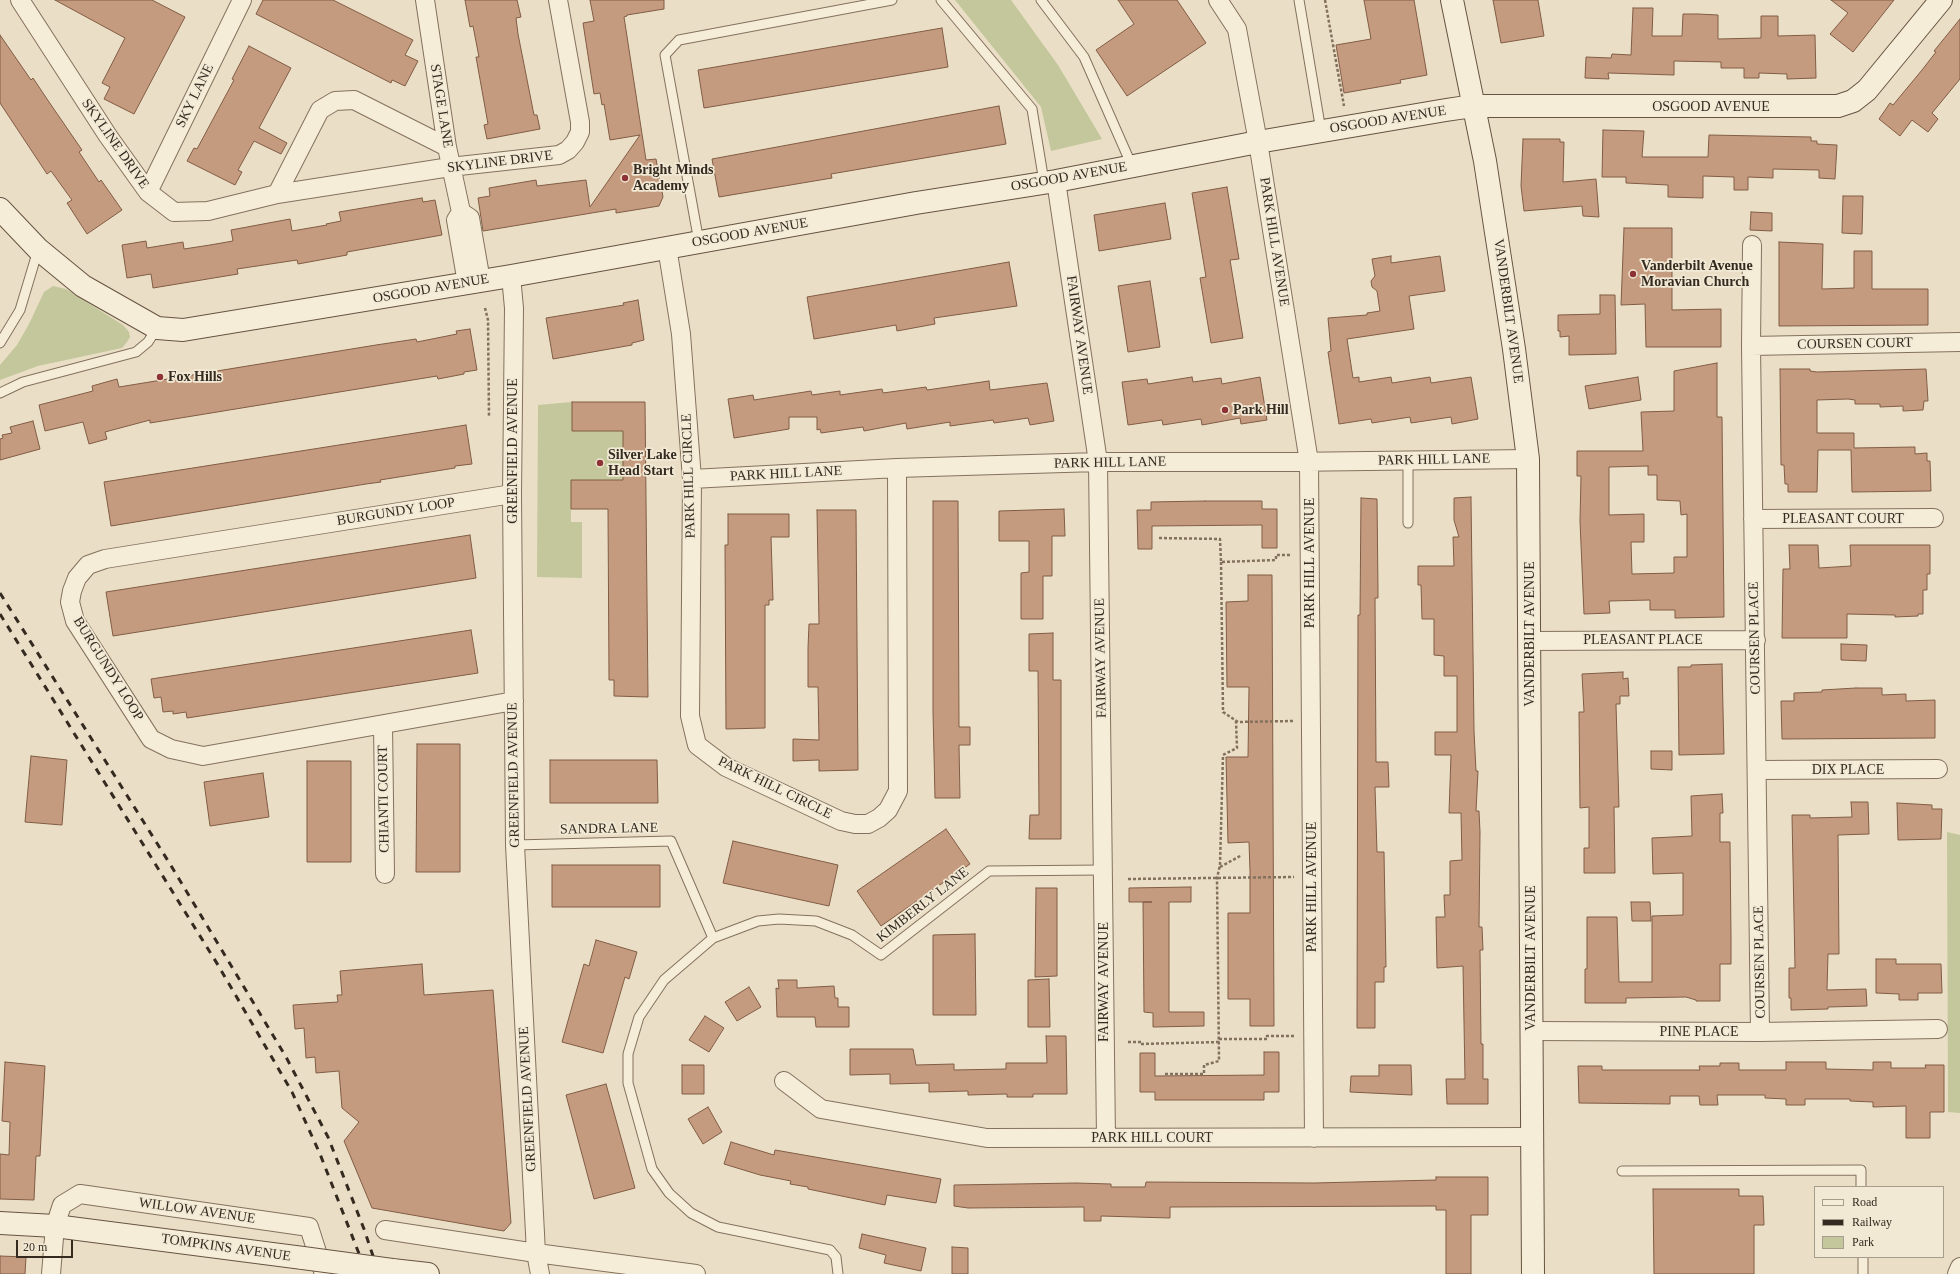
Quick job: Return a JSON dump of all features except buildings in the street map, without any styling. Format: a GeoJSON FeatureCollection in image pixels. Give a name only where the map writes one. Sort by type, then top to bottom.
{"type":"FeatureCollection","features":[{"type":"Feature","properties":{"kind":"street","name":"SKYLINE DRIVE"},"geometry":{"type":"LineString","coordinates":[[20,0],[108,136],[148,192],[174,212],[208,211],[277,194],[450,167],[558,155],[568,150],[575,142],[580,132],[580,122],[558,0]]}},
{"type":"Feature","properties":{"kind":"street"},"geometry":{"type":"LineString","coordinates":[[410,0],[426,4]]}},
{"type":"Feature","properties":{"kind":"street","name":"PARK HILL AVENUE"},"geometry":{"type":"LineString","coordinates":[[1218,0],[1237,29],[1258,142],[1309,462],[1314,1138]]}},
{"type":"Feature","properties":{"kind":"street","name":"VANDERBILT AVENUE"},"geometry":{"type":"LineString","coordinates":[[1452,0],[1488,184],[1514,349],[1528,459],[1533,1274]]}},
{"type":"Feature","properties":{"kind":"street","name":"OSGOOD AVENUE"},"geometry":{"type":"LineString","coordinates":[[157,328],[183,330],[511,276],[667,247],[1050,181],[1258,142],[1473,106],[1838,106],[1853,101],[1867,90],[1941,0]]}},
{"type":"Feature","properties":{"kind":"street","name":"SKY LANE"},"geometry":{"type":"LineString","coordinates":[[148,192],[236,2]]}},
{"type":"Feature","properties":{"kind":"street","name":"STAGE LANE"},"geometry":{"type":"LineString","coordinates":[[426,4],[450,167],[461,212],[470,218],[474,282]]}},
{"type":"Feature","properties":{"kind":"street","name":"SKYLINE DRIVE"},"geometry":{"type":"LineString","coordinates":[[277,194],[320,110],[335,101],[354,100],[447,147]]}},
{"type":"Feature","properties":{"kind":"street","name":"FAIRWAY AVENUE"},"geometry":{"type":"LineString","coordinates":[[1050,181],[1098,462],[1106,1138]]}},
{"type":"Feature","properties":{"kind":"street"},"geometry":{"type":"LineString","coordinates":[[0,208],[38,249],[83,286],[157,328]]}},
{"type":"Feature","properties":{"kind":"street","name":"COURSEN PLACE"},"geometry":{"type":"LineString","coordinates":[[1752,245],[1752,519],[1756,640],[1760,1032]]}},
{"type":"Feature","properties":{"kind":"street","name":"PARK HILL CIRCLE"},"geometry":{"type":"LineString","coordinates":[[667,247],[681,334],[692,479],[690,716],[697,745],[726,767],[841,821],[855,824],[868,824],[879,818],[888,810],[898,791],[897,468]]}},
{"type":"Feature","properties":{"kind":"street","name":"GREENFIELD AVENUE"},"geometry":{"type":"LineString","coordinates":[[511,276],[514,308],[512,494],[515,845],[536,1253],[540,1274]]}},
{"type":"Feature","properties":{"kind":"street","name":"COURSEN COURT"},"geometry":{"type":"LineString","coordinates":[[1751,346],[1960,342]]}},
{"type":"Feature","properties":{"kind":"street","name":"PARK HILL LANE"},"geometry":{"type":"LineString","coordinates":[[692,479],[897,468],[1098,462],[1309,462],[1528,459]]}},
{"type":"Feature","properties":{"kind":"street","name":"BURGUNDY LOOP"},"geometry":{"type":"LineString","coordinates":[[512,494],[105,559],[88,565],[77,578],[70,602],[75,620],[151,739],[171,749],[203,756],[514,702]]}},
{"type":"Feature","properties":{"kind":"street","name":"PLEASANT COURT"},"geometry":{"type":"LineString","coordinates":[[1752,519],[1934,518]]}},
{"type":"Feature","properties":{"kind":"street","name":"PLEASANT PLACE"},"geometry":{"type":"LineString","coordinates":[[1530,641],[1756,640]]}},
{"type":"Feature","properties":{"kind":"street","name":"CHIANTI COURT"},"geometry":{"type":"LineString","coordinates":[[383,725],[385,874]]}},
{"type":"Feature","properties":{"kind":"street","name":"DIX PLACE"},"geometry":{"type":"LineString","coordinates":[[1758,770],[1938,769]]}},
{"type":"Feature","properties":{"kind":"street","name":"PINE PLACE"},"geometry":{"type":"LineString","coordinates":[[1531,1031],[1760,1032],[1938,1030]]}},
{"type":"Feature","properties":{"kind":"street","name":"PARK HILL COURT"},"geometry":{"type":"LineString","coordinates":[[784,1081],[821,1109],[987,1138],[1532,1137]]}},
{"type":"Feature","properties":{"kind":"street","name":"WILLOW AVENUE"},"geometry":{"type":"LineString","coordinates":[[51,1274],[54,1226],[62,1205],[80,1194],[309,1227],[324,1274]]}},
{"type":"Feature","properties":{"kind":"street","name":"TOMPKINS AVENUE"},"geometry":{"type":"LineString","coordinates":[[0,1223],[54,1226],[428,1274]]}},
{"type":"Feature","properties":{"kind":"street"},"geometry":{"type":"LineString","coordinates":[[385,1230],[536,1253],[696,1274]]}},
{"type":"Feature","properties":{"kind":"street"},"geometry":{"type":"LineString","coordinates":[[1957,1274],[1960,1267]]}},
{"type":"Feature","properties":{"kind":"lane"},"geometry":{"type":"LineString","coordinates":[[699,242],[665,55],[679,40],[892,0]]}},
{"type":"Feature","properties":{"kind":"lane"},"geometry":{"type":"LineString","coordinates":[[941,0],[1032,109],[1050,181]]}},
{"type":"Feature","properties":{"kind":"lane"},"geometry":{"type":"LineString","coordinates":[[1041,0],[1084,57],[1132,166]]}},
{"type":"Feature","properties":{"kind":"lane"},"geometry":{"type":"LineString","coordinates":[[1299,0],[1321,131]]}},
{"type":"Feature","properties":{"kind":"lane"},"geometry":{"type":"LineString","coordinates":[[0,343],[20,310],[38,249]]}},
{"type":"Feature","properties":{"kind":"lane"},"geometry":{"type":"LineString","coordinates":[[0,393],[23,382],[136,352],[148,342],[157,328]]}},
{"type":"Feature","properties":{"kind":"lane"},"geometry":{"type":"LineString","coordinates":[[1408,461],[1408,523]]}},
{"type":"Feature","properties":{"kind":"lane","name":"SANDRA LANE"},"geometry":{"type":"LineString","coordinates":[[515,845],[670,841],[713,938]]}},
{"type":"Feature","properties":{"kind":"lane","name":"KIMBERLY LANE"},"geometry":{"type":"LineString","coordinates":[[838,1274],[836,1257],[830,1250],[718,1227],[697,1216],[669,1193],[652,1169],[628,1083],[628,1054],[639,1016],[664,980],[713,938],[758,921],[779,919],[816,921],[852,935],[881,955],[990,871],[1103,870]]}},
{"type":"Feature","properties":{"kind":"lane"},"geometry":{"type":"LineString","coordinates":[[1622,1170],[1860,1170],[1861,1186]]}},
{"type":"Feature","properties":{"kind":"lane"},"geometry":{"type":"LineString","coordinates":[[1863,1258],[1863,1274]]}},
{"type":"Feature","properties":{"kind":"path"},"geometry":{"type":"LineString","coordinates":[[1325,0],[1344,107]]}},
{"type":"Feature","properties":{"kind":"path"},"geometry":{"type":"LineString","coordinates":[[485,308],[488,320],[489,417]]}},
{"type":"Feature","properties":{"kind":"path"},"geometry":{"type":"LineString","coordinates":[[1159,538],[1220,539],[1223,712],[1236,721],[1294,721]]}},
{"type":"Feature","properties":{"kind":"path"},"geometry":{"type":"LineString","coordinates":[[1221,562],[1276,560],[1276,555],[1294,554]]}},
{"type":"Feature","properties":{"kind":"path"},"geometry":{"type":"LineString","coordinates":[[1165,1074],[1204,1074],[1204,1065],[1219,1061],[1217,878],[1219,867],[1223,755],[1237,748],[1236,721]]}},
{"type":"Feature","properties":{"kind":"path"},"geometry":{"type":"LineString","coordinates":[[1219,867],[1242,855]]}},
{"type":"Feature","properties":{"kind":"path"},"geometry":{"type":"LineString","coordinates":[[1128,880],[1295,877]]}},
{"type":"Feature","properties":{"kind":"path"},"geometry":{"type":"LineString","coordinates":[[1128,1042],[1141,1042],[1141,1044],[1267,1039],[1267,1036],[1295,1036]]}},
{"type":"Feature","properties":{"kind":"green space"},"geometry":{"type":"Polygon","coordinates":[[[955,0],[1011,0],[1058,65],[1102,139],[1051,151],[1041,107],[955,0]]]}},
{"type":"Feature","properties":{"kind":"green space"},"geometry":{"type":"Polygon","coordinates":[[[53,286],[66,289],[123,325],[129,332],[130,337],[122,348],[38,366],[0,380],[0,365],[17,345],[44,292],[53,286]]]}},
{"type":"Feature","properties":{"kind":"green space"},"geometry":{"type":"Polygon","coordinates":[[[572,402],[572,431],[623,431],[623,480],[571,481],[571,522],[582,522],[582,578],[537,577],[538,405],[572,402]]]}},
{"type":"Feature","properties":{"kind":"green space"},"geometry":{"type":"Polygon","coordinates":[[[1947,832],[1960,835],[1960,1113],[1948,1112],[1947,832]]]}},
{"type":"Feature","properties":{"kind":"railway"},"geometry":{"type":"LineString","coordinates":[[0,593],[170,864],[286,1057],[328,1137],[364,1229],[379,1274]]}},
{"type":"Feature","properties":{"kind":"railway"},"geometry":{"type":"LineString","coordinates":[[0,614],[218,965],[292,1092],[320,1154],[367,1274]]}},
{"type":"Feature","properties":{"kind":"place","name":"Bright Minds Academy"},"geometry":{"type":"Point","coordinates":[625,178]}},
{"type":"Feature","properties":{"kind":"place","name":"Vanderbilt Avenue Moravian Church"},"geometry":{"type":"Point","coordinates":[1633,274]}},
{"type":"Feature","properties":{"kind":"place","name":"Fox Hills"},"geometry":{"type":"Point","coordinates":[160,377]}},
{"type":"Feature","properties":{"kind":"place","name":"Park Hill"},"geometry":{"type":"Point","coordinates":[1225,410]}},
{"type":"Feature","properties":{"kind":"place","name":"Silver Lake Head Start"},"geometry":{"type":"Point","coordinates":[600,463]}}]}
